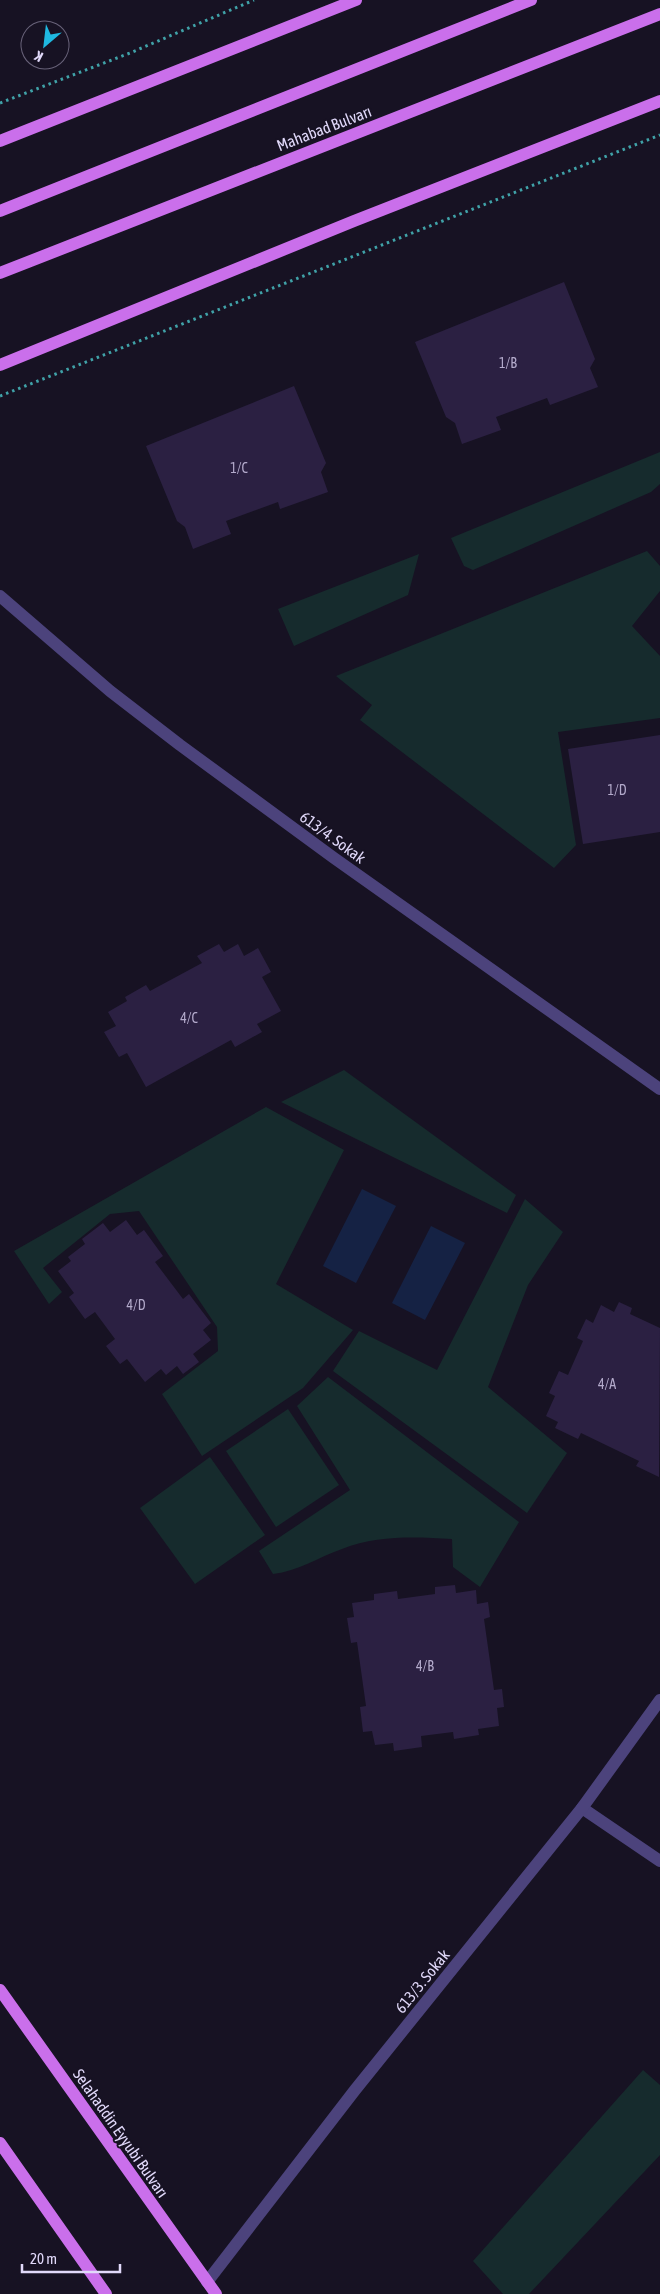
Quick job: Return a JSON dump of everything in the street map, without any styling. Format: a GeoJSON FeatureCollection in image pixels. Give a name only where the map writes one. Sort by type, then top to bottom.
{"type":"FeatureCollection","features":[{"type":"Feature","properties":{"kind":"main road"},"geometry":{"type":"LineString","coordinates":[[0,141],[356,0]]}},
{"type":"Feature","properties":{"kind":"main road"},"geometry":{"type":"LineString","coordinates":[[0,211],[531,0]]}},
{"type":"Feature","properties":{"kind":"main road","name":"Mahabad Bulvarı"},"geometry":{"type":"LineString","coordinates":[[0,273],[660,14]]}},
{"type":"Feature","properties":{"kind":"main road"},"geometry":{"type":"LineString","coordinates":[[0,366],[345,224],[660,101]]}},
{"type":"Feature","properties":{"kind":"main road","name":"Selahaddin Eyyubi Bulvarı"},"geometry":{"type":"LineString","coordinates":[[0,1990],[216,2294]]}},
{"type":"Feature","properties":{"kind":"main road"},"geometry":{"type":"LineString","coordinates":[[0,2143],[106,2294]]}},
{"type":"Feature","properties":{"kind":"street","name":"613/4. Sokak"},"geometry":{"type":"LineString","coordinates":[[0,596],[110,691],[180,745],[334,858],[660,1089]]}},
{"type":"Feature","properties":{"kind":"street","name":"613/3. Sokak"},"geometry":{"type":"LineString","coordinates":[[207,2282],[355,2090],[582,1808],[660,1700]]}},
{"type":"Feature","properties":{"kind":"street"},"geometry":{"type":"LineString","coordinates":[[582,1808],[660,1861]]}},
{"type":"Feature","properties":{"kind":"path"},"geometry":{"type":"LineString","coordinates":[[0,104],[130,53],[254,0]]}},
{"type":"Feature","properties":{"kind":"path"},"geometry":{"type":"LineString","coordinates":[[0,396],[660,134]]}},
{"type":"Feature","properties":{"kind":"green space"},"geometry":{"type":"Polygon","coordinates":[[[660,452],[660,484],[651,492],[473,570],[464,566],[451,538],[660,452]]]}},
{"type":"Feature","properties":{"kind":"green space"},"geometry":{"type":"Polygon","coordinates":[[[647,551],[660,566],[660,591],[632,626],[660,656],[660,718],[558,732],[576,845],[554,868],[360,720],[372,705],[336,676],[647,551]]]}},
{"type":"Feature","properties":{"kind":"green space"},"geometry":{"type":"Polygon","coordinates":[[[419,554],[408,595],[294,646],[278,609],[419,554]]]}},
{"type":"Feature","properties":{"kind":"green space"},"geometry":{"type":"Polygon","coordinates":[[[344,1070],[516,1195],[507,1213],[281,1102],[344,1070]]]}},
{"type":"Feature","properties":{"kind":"green space"},"geometry":{"type":"Polygon","coordinates":[[[266,1107],[344,1150],[276,1284],[353,1330],[303,1388],[202,1456],[162,1394],[218,1351],[217,1327],[139,1211],[110,1214],[43,1268],[62,1292],[49,1304],[14,1251],[266,1107]]]}},
{"type":"Feature","properties":{"kind":"green space"},"geometry":{"type":"Polygon","coordinates":[[[525,1199],[563,1232],[528,1285],[488,1387],[567,1453],[527,1513],[333,1371],[359,1331],[437,1370],[525,1199]]]}},
{"type":"Feature","properties":{"kind":"green space"},"geometry":{"type":"Polygon","coordinates":[[[328,1377],[519,1522],[480,1587],[453,1567],[452,1539],[397,1538],[369,1541],[342,1549],[300,1567],[273,1574],[259,1551],[350,1490],[297,1406],[328,1377]]]}},
{"type":"Feature","properties":{"kind":"green space"},"geometry":{"type":"Polygon","coordinates":[[[288,1409],[339,1485],[276,1527],[226,1451],[288,1409]]]}},
{"type":"Feature","properties":{"kind":"green space"},"geometry":{"type":"Polygon","coordinates":[[[210,1457],[265,1535],[195,1584],[140,1508],[210,1457]]]}},
{"type":"Feature","properties":{"kind":"green space"},"geometry":{"type":"Polygon","coordinates":[[[643,2070],[660,2085],[660,2155],[529,2294],[503,2294],[473,2261],[643,2070]]]}},
{"type":"Feature","properties":{"kind":"water"},"geometry":{"type":"Polygon","coordinates":[[[362,1189],[396,1206],[356,1283],[323,1266],[362,1189]]]}},
{"type":"Feature","properties":{"kind":"water"},"geometry":{"type":"Polygon","coordinates":[[[431,1226],[465,1243],[425,1320],[392,1303],[431,1226]]]}},
{"type":"Feature","properties":{"kind":"building"},"geometry":{"type":"Polygon","coordinates":[[[564,282],[595,359],[590,368],[598,387],[550,405],[547,398],[496,417],[501,430],[462,444],[455,423],[446,417],[415,342],[564,282]]]}},
{"type":"Feature","properties":{"kind":"building"},"geometry":{"type":"Polygon","coordinates":[[[294,386],[326,463],[321,472],[328,492],[280,509],[278,502],[226,521],[231,534],[193,549],[185,527],[177,521],[146,446],[294,386]]]}},
{"type":"Feature","properties":{"kind":"building"},"geometry":{"type":"Polygon","coordinates":[[[660,735],[660,832],[583,844],[568,749],[660,735]]]}},
{"type":"Feature","properties":{"kind":"building"},"geometry":{"type":"Polygon","coordinates":[[[219,944],[224,952],[238,944],[244,956],[258,948],[271,972],[262,977],[281,1011],[257,1024],[262,1032],[235,1047],[231,1040],[146,1087],[127,1053],[119,1057],[104,1032],[116,1026],[108,1012],[127,1001],[125,997],[146,985],[150,991],[202,963],[197,956],[219,944]]]}},
{"type":"Feature","properties":{"kind":"building"},"geometry":{"type":"Polygon","coordinates":[[[126,1220],[137,1235],[144,1230],[163,1256],[155,1262],[183,1299],[189,1294],[211,1323],[203,1330],[211,1340],[193,1354],[199,1362],[183,1374],[177,1366],[166,1375],[161,1369],[145,1382],[127,1359],[120,1364],[106,1346],[115,1339],[95,1312],[85,1319],[69,1297],[74,1293],[58,1271],[71,1261],[68,1257],[85,1244],[82,1239],[103,1223],[110,1232],[126,1220]]]}},
{"type":"Feature","properties":{"kind":"building"},"geometry":{"type":"Polygon","coordinates":[[[619,1302],[632,1308],[630,1314],[660,1328],[659,1477],[636,1466],[639,1461],[581,1433],[578,1439],[555,1428],[558,1422],[546,1416],[555,1396],[549,1393],[559,1371],[568,1375],[583,1341],[577,1338],[586,1319],[593,1323],[601,1305],[614,1312],[619,1302]]]}},
{"type":"Feature","properties":{"kind":"building"},"geometry":{"type":"Polygon","coordinates":[[[455,1585],[456,1593],[476,1590],[477,1604],[488,1602],[490,1617],[484,1619],[494,1690],[502,1689],[504,1707],[497,1708],[499,1726],[478,1729],[479,1735],[454,1739],[453,1732],[421,1736],[422,1747],[394,1751],[393,1743],[375,1745],[372,1731],[363,1732],[360,1707],[366,1706],[357,1642],[351,1643],[347,1618],[354,1617],[352,1603],[374,1600],[374,1594],[397,1591],[398,1599],[435,1594],[435,1587],[455,1585]]]}}]}
